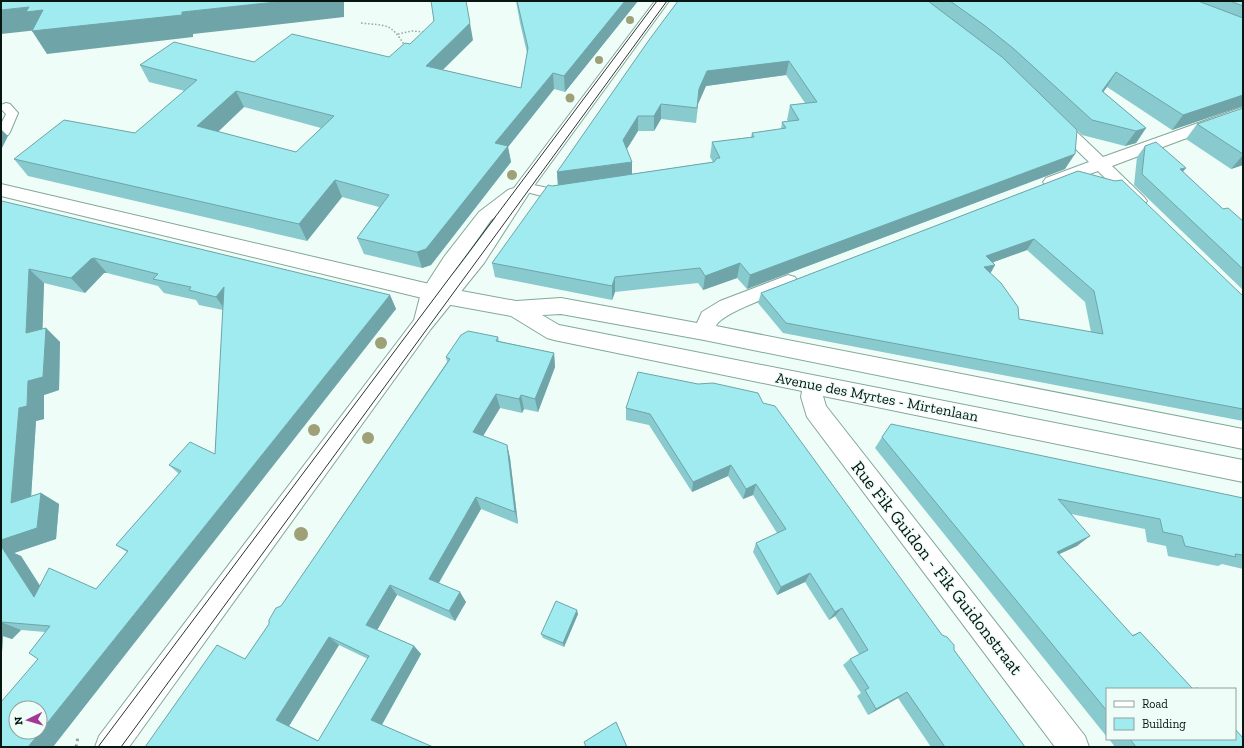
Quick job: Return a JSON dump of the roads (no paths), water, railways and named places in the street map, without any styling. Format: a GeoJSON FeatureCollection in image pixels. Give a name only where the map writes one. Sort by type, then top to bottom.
{"type":"FeatureCollection","features":[{"type":"Feature","properties":{"kind":"street"},"geometry":{"type":"LineString","coordinates":[[110,747],[423,324],[440,295],[504,220],[524,187],[662,1]]}},
{"type":"Feature","properties":{"kind":"street"},"geometry":{"type":"LineString","coordinates":[[1046,111],[1153,216]]}},
{"type":"Feature","properties":{"kind":"street"},"geometry":{"type":"LineString","coordinates":[[1037,188],[1243,112]]}},
{"type":"Feature","properties":{"kind":"street","name":"Avenue des Myrtes - Mirtenlaan"},"geometry":{"type":"LineString","coordinates":[[1,190],[440,295],[516,310],[561,306],[704,332],[1243,439]]}},
{"type":"Feature","properties":{"kind":"street"},"geometry":{"type":"LineString","coordinates":[[704,332],[709,318],[727,306],[800,278]]}},
{"type":"Feature","properties":{"kind":"street","name":"Avenue des Myrtes - Mirtenlaan"},"geometry":{"type":"LineString","coordinates":[[516,310],[554,332],[1243,471]]}},
{"type":"Feature","properties":{"kind":"street","name":"Rue Fik Guidon - Fik Guidonstraat"},"geometry":{"type":"LineString","coordinates":[[814,384],[812,397],[815,410],[1074,747]]}},
{"type":"Feature","properties":{"kind":"lane"},"geometry":{"type":"LineString","coordinates":[[4,132],[12,113],[6,106]]}},
{"type":"Feature","properties":{"kind":"lane"},"geometry":{"type":"LineString","coordinates":[[524,187],[553,194],[576,191]]}},
{"type":"Feature","properties":{"kind":"tram line"},"geometry":{"type":"LineString","coordinates":[[98,747],[657,1]]}},
{"type":"Feature","properties":{"kind":"tram line"},"geometry":{"type":"LineString","coordinates":[[121,747],[667,1]]}}]}
